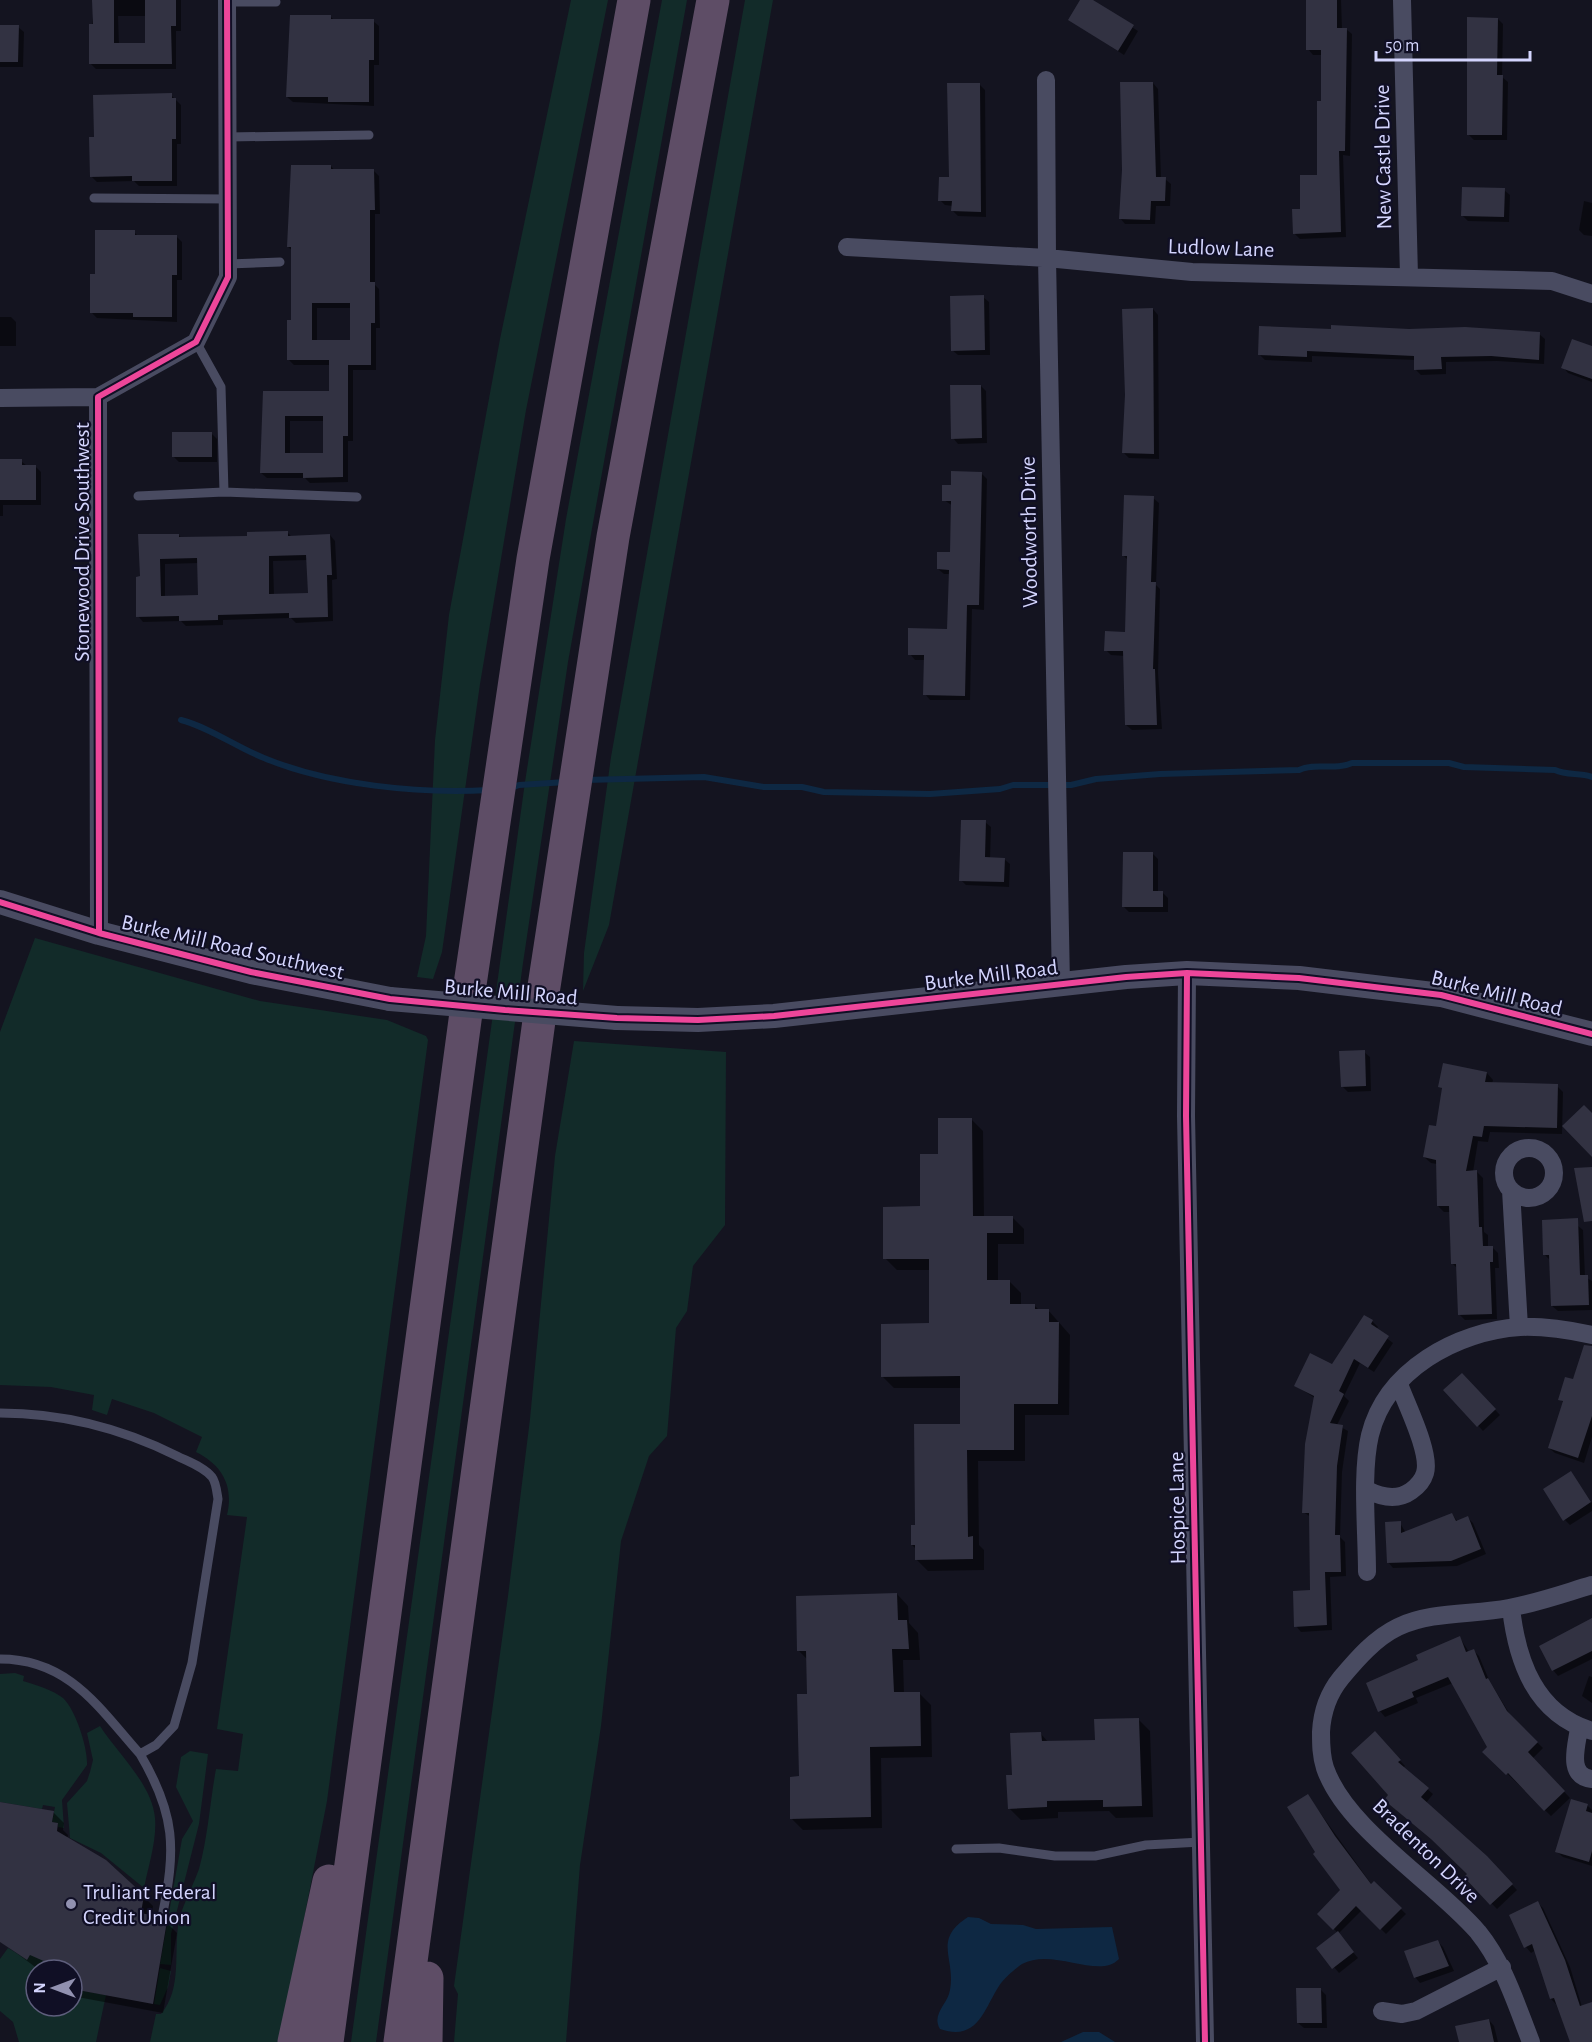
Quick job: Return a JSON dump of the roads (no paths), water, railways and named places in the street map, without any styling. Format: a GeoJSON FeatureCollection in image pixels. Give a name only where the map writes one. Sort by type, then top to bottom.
{"type":"FeatureCollection","features":[{"type":"Feature","properties":{"kind":"highway"},"geometry":{"type":"LineString","coordinates":[[327,2042],[468,998],[531,571],[634,0]]}},
{"type":"Feature","properties":{"kind":"highway"},"geometry":{"type":"LineString","coordinates":[[400,2042],[542,1006],[613,537],[713,0]]}},
{"type":"Feature","properties":{"kind":"highway"},"geometry":{"type":"LineString","coordinates":[[294,2042],[382,1642]]}},
{"type":"Feature","properties":{"kind":"highway"},"geometry":{"type":"LineString","coordinates":[[426,2042],[431,1814]]}},
{"type":"Feature","properties":{"kind":"street","name":"New Castle Drive"},"geometry":{"type":"LineString","coordinates":[[1402,0],[1409,276]]}},
{"type":"Feature","properties":{"kind":"street"},"geometry":{"type":"LineString","coordinates":[[196,342],[228,277],[227,1]]}},
{"type":"Feature","properties":{"kind":"street","name":"Woodworth Drive"},"geometry":{"type":"LineString","coordinates":[[1046,80],[1047,258],[1061,984]]}},
{"type":"Feature","properties":{"kind":"street","name":"Ludlow Lane"},"geometry":{"type":"LineString","coordinates":[[848,247],[1047,258],[1192,272],[1552,281],[1592,294]]}},
{"type":"Feature","properties":{"kind":"street","name":"Stonewood Drive Southwest"},"geometry":{"type":"LineString","coordinates":[[99,933],[98,397],[196,342]]}},
{"type":"Feature","properties":{"kind":"street"},"geometry":{"type":"LineString","coordinates":[[0,398],[98,397]]}},
{"type":"Feature","properties":{"kind":"street","name":"Burke Mill Road Southwest"},"geometry":{"type":"LineString","coordinates":[[0,902],[99,933],[251,972],[390,999]]}},
{"type":"Feature","properties":{"kind":"street","name":"Burke Mill Road"},"geometry":{"type":"LineString","coordinates":[[390,999],[617,1018],[698,1020],[774,1016],[1061,984],[1187,973],[1299,978],[1441,995],[1592,1034]]}},
{"type":"Feature","properties":{"kind":"street","name":"Hospice Lane"},"geometry":{"type":"LineString","coordinates":[[1187,973],[1186,1116],[1205,2042]]}},
{"type":"Feature","properties":{"kind":"street"},"geometry":{"type":"LineString","coordinates":[[1511,1190],[1520,1327]]}},
{"type":"Feature","properties":{"kind":"street"},"geometry":{"type":"LineString","coordinates":[[1367,1572],[1370,1435],[1380,1409],[1398,1384],[1426,1358],[1451,1345],[1520,1327],[1563,1329],[1592,1335]]}},
{"type":"Feature","properties":{"kind":"street"},"geometry":{"type":"LineString","coordinates":[[1367,1490],[1380,1496],[1408,1493],[1419,1485],[1426,1471],[1424,1452],[1398,1384]]}},
{"type":"Feature","properties":{"kind":"street","name":"Bradenton Drive"},"geometry":{"type":"LineString","coordinates":[[1531,2042],[1502,1967],[1479,1933],[1452,1905],[1366,1828],[1332,1784],[1324,1767],[1321,1748],[1322,1718],[1327,1701],[1336,1684],[1354,1662],[1383,1636],[1399,1627],[1425,1618],[1511,1608],[1592,1585]]}},
{"type":"Feature","properties":{"kind":"street"},"geometry":{"type":"LineString","coordinates":[[1511,1608],[1515,1642],[1532,1687],[1559,1714],[1586,1730],[1576,1768],[1580,1774],[1592,1779]]}},
{"type":"Feature","properties":{"kind":"street"},"geometry":{"type":"LineString","coordinates":[[1382,2011],[1402,2014],[1416,2011],[1502,1967]]}},
{"type":"Feature","properties":{"kind":"lane"},"geometry":{"type":"LineString","coordinates":[[227,1],[276,2]]}},
{"type":"Feature","properties":{"kind":"lane"},"geometry":{"type":"LineString","coordinates":[[228,137],[369,135]]}},
{"type":"Feature","properties":{"kind":"lane"},"geometry":{"type":"LineString","coordinates":[[94,198],[228,200]]}},
{"type":"Feature","properties":{"kind":"lane"},"geometry":{"type":"LineString","coordinates":[[228,264],[280,262]]}},
{"type":"Feature","properties":{"kind":"lane"},"geometry":{"type":"LineString","coordinates":[[196,342],[221,387],[224,492]]}},
{"type":"Feature","properties":{"kind":"lane"},"geometry":{"type":"LineString","coordinates":[[138,496],[224,492],[357,498]]}},
{"type":"Feature","properties":{"kind":"lane"},"geometry":{"type":"LineString","coordinates":[[0,1413],[25,1413],[85,1421],[123,1432],[202,1468],[213,1479],[218,1499],[192,1663],[174,1726],[156,1745],[140,1754]]}},
{"type":"Feature","properties":{"kind":"lane"},"geometry":{"type":"LineString","coordinates":[[0,1659],[44,1666],[84,1689],[140,1754],[162,1796],[170,1831],[171,1873],[162,1917]]}},
{"type":"Feature","properties":{"kind":"lane"},"geometry":{"type":"LineString","coordinates":[[956,1850],[999,1848],[1055,1856],[1095,1856],[1146,1845],[1202,1842]]}},
{"type":"Feature","properties":{"kind":"water"},"geometry":{"type":"Polygon","coordinates":[[[968,1917],[979,1918],[991,1924],[1023,1925],[1036,1929],[1112,1927],[1119,1959],[1110,1965],[1100,1966],[1047,1959],[1022,1964],[1001,1983],[984,2013],[971,2027],[953,2032],[940,2029],[937,2019],[950,1990],[948,1942],[957,1925],[968,1917]]]}},
{"type":"Feature","properties":{"kind":"water"},"geometry":{"type":"Polygon","coordinates":[[[1083,2032],[1099,2032],[1115,2042],[1061,2042],[1083,2032]]]}},
{"type":"Feature","properties":{"kind":"waterway"},"geometry":{"type":"LineString","coordinates":[[181,720],[203,728],[264,758],[317,775],[404,789],[489,790]]}},
{"type":"Feature","properties":{"kind":"waterway"},"geometry":{"type":"LineString","coordinates":[[585,780],[704,777],[764,787],[802,787],[824,792],[930,794],[1000,789],[1013,785],[1071,785],[1096,779],[1160,774],[1299,770],[1352,763],[1449,763],[1464,767],[1555,770],[1592,777]]}},
{"type":"Feature","properties":{"kind":"waterway"},"geometry":{"type":"LineString","coordinates":[[511,788],[519,785],[566,782]]}},
{"type":"Feature","properties":{"kind":"place","name":"Truliant Federal Credit Union"},"geometry":{"type":"Point","coordinates":[71,1904]}}]}
